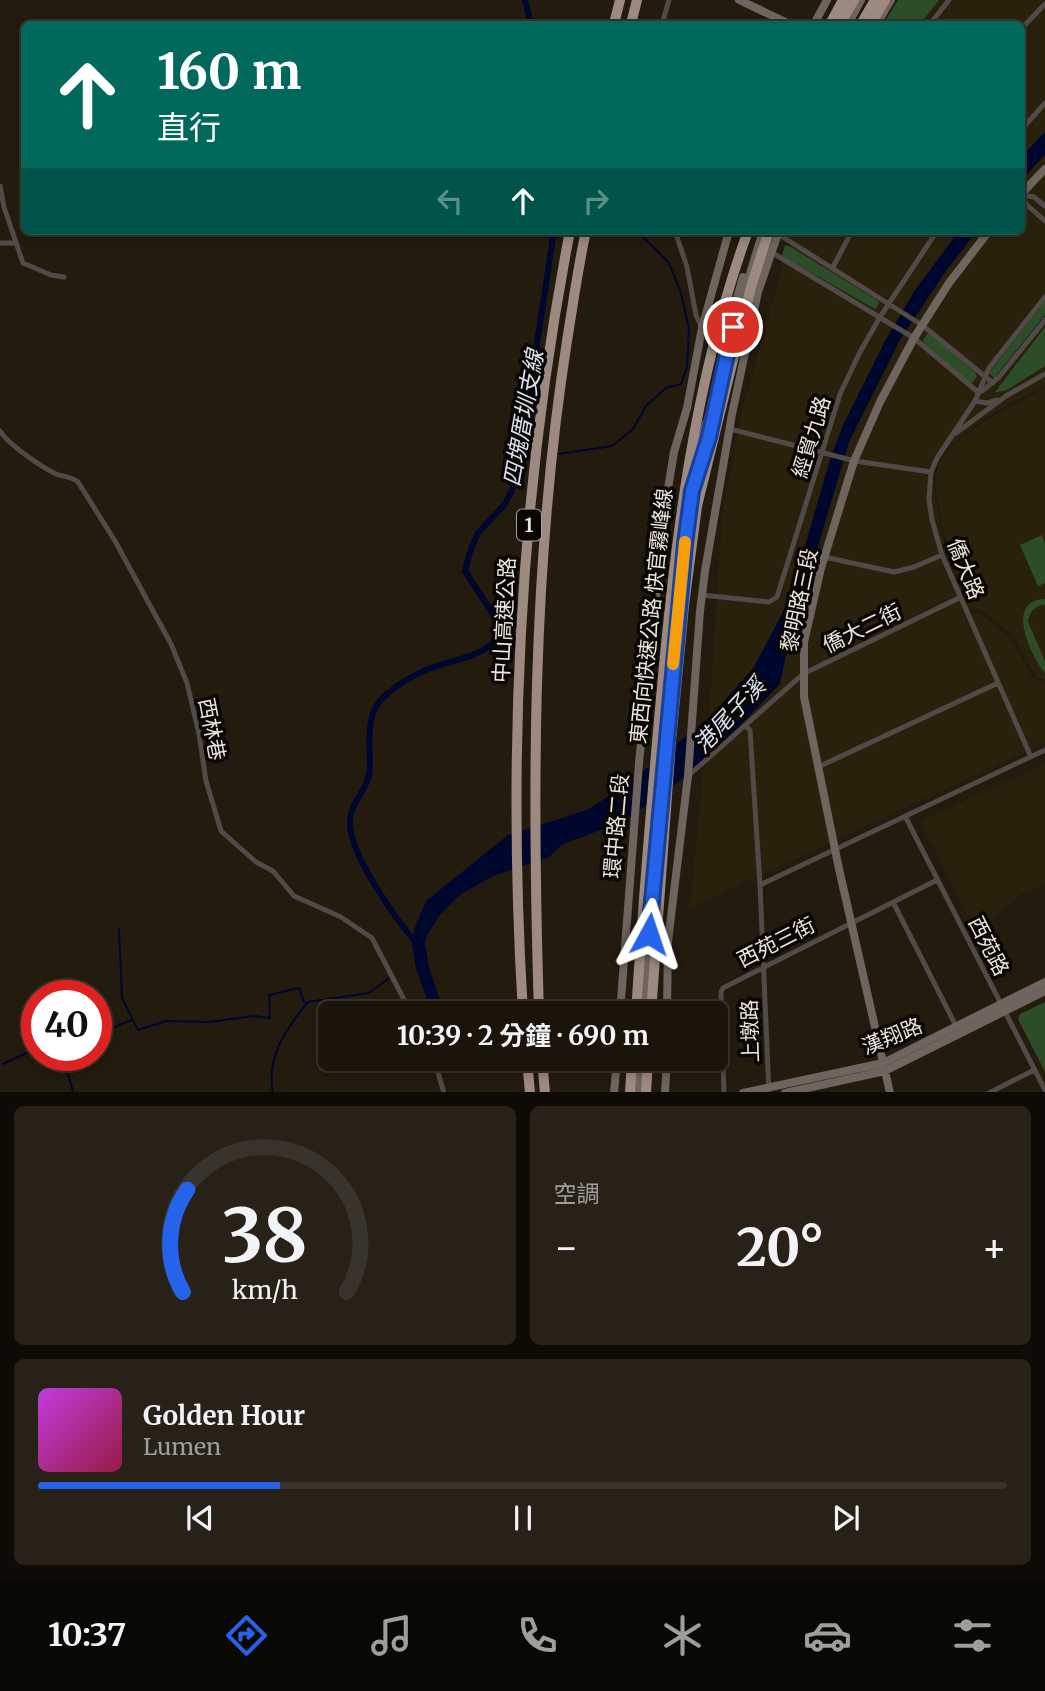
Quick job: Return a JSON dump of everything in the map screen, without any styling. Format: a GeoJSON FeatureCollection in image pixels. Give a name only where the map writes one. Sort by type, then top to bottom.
{"type":"FeatureCollection","features":[{"type":"Feature","properties":{"kind":"highway"},"geometry":{"type":"LineString","coordinates":[[615,21],[620,0]]}},
{"type":"Feature","properties":{"kind":"highway"},"geometry":{"type":"LineString","coordinates":[[633,21],[637,0]]}},
{"type":"Feature","properties":{"kind":"highway"},"geometry":{"type":"LineString","coordinates":[[832,21],[843,0]]}},
{"type":"Feature","properties":{"kind":"highway"},"geometry":{"type":"LineString","coordinates":[[842,21],[854,0]]}},
{"type":"Feature","properties":{"kind":"highway"},"geometry":{"type":"LineString","coordinates":[[863,21],[875,0]]}},
{"type":"Feature","properties":{"kind":"highway"},"geometry":{"type":"LineString","coordinates":[[873,21],[886,0]]}},
{"type":"Feature","properties":{"kind":"highway","name":"中山高速公路"},"geometry":{"type":"LineString","coordinates":[[523,1001],[517,821],[519,686],[525,574],[535,453],[569,235]]}},
{"type":"Feature","properties":{"kind":"highway","name":"中山高速公路"},"geometry":{"type":"LineString","coordinates":[[539,1001],[537,690],[545,517],[555,417],[585,235]]}},
{"type":"Feature","properties":{"kind":"highway","name":"東西向快速公路 快官霧峰線"},"geometry":{"type":"LineString","coordinates":[[641,1001],[647,852],[681,505],[696,426],[729,291],[747,235]]}},
{"type":"Feature","properties":{"kind":"highway","name":"東西向快速公路 快官霧峰線"},"geometry":{"type":"LineString","coordinates":[[652,1001],[671,741],[696,506],[751,288],[774,235]]}},
{"type":"Feature","properties":{"kind":"highway"},"geometry":{"type":"LineString","coordinates":[[528,1071],[530,1092]]}},
{"type":"Feature","properties":{"kind":"highway"},"geometry":{"type":"LineString","coordinates":[[543,1071],[545,1092]]}},
{"type":"Feature","properties":{"kind":"highway"},"geometry":{"type":"LineString","coordinates":[[630,1092],[631,1071]]}},
{"type":"Feature","properties":{"kind":"highway"},"geometry":{"type":"LineString","coordinates":[[644,1071],[644,1091]]}},
{"type":"Feature","properties":{"kind":"street"},"geometry":{"type":"LineString","coordinates":[[663,21],[669,0]]}},
{"type":"Feature","properties":{"kind":"street"},"geometry":{"type":"LineString","coordinates":[[739,0],[784,21]]}},
{"type":"Feature","properties":{"kind":"street"},"geometry":{"type":"LineString","coordinates":[[816,21],[827,0]]}},
{"type":"Feature","properties":{"kind":"street"},"geometry":{"type":"LineString","coordinates":[[850,21],[864,0]]}},
{"type":"Feature","properties":{"kind":"street"},"geometry":{"type":"LineString","coordinates":[[854,21],[864,0]]}},
{"type":"Feature","properties":{"kind":"street"},"geometry":{"type":"LineString","coordinates":[[879,21],[891,0]]}},
{"type":"Feature","properties":{"kind":"street"},"geometry":{"type":"LineString","coordinates":[[932,21],[949,0]]}},
{"type":"Feature","properties":{"kind":"street"},"geometry":{"type":"LineString","coordinates":[[1025,25],[1045,2]]}},
{"type":"Feature","properties":{"kind":"street"},"geometry":{"type":"LineString","coordinates":[[1025,126],[1045,103]]}},
{"type":"Feature","properties":{"kind":"street"},"geometry":{"type":"LineString","coordinates":[[1025,192],[1045,169]]}},
{"type":"Feature","properties":{"kind":"street"},"geometry":{"type":"LineString","coordinates":[[0,186],[14,243],[25,266],[59,278],[64,277]]}},
{"type":"Feature","properties":{"kind":"street"},"geometry":{"type":"LineString","coordinates":[[1025,196],[1034,197],[1045,206]]}},
{"type":"Feature","properties":{"kind":"street"},"geometry":{"type":"LineString","coordinates":[[1025,201],[1045,221]]}},
{"type":"Feature","properties":{"kind":"street"},"geometry":{"type":"LineString","coordinates":[[676,235],[687,267],[696,316],[702,328]]}},
{"type":"Feature","properties":{"kind":"street","name":"環中路二段"},"geometry":{"type":"LineString","coordinates":[[621,1001],[639,763],[664,507],[702,328],[728,235]]}},
{"type":"Feature","properties":{"kind":"street","name":"環中路二段"},"geometry":{"type":"LineString","coordinates":[[641,1001],[659,796],[692,491],[709,437],[726,354],[759,235]]}},
{"type":"Feature","properties":{"kind":"street","name":"環中路二段"},"geometry":{"type":"LineString","coordinates":[[659,796],[679,558],[691,481],[737,293],[759,235]]}},
{"type":"Feature","properties":{"kind":"street"},"geometry":{"type":"LineString","coordinates":[[667,1001],[670,920],[688,776],[702,595],[711,527],[758,292],[774,235]]}},
{"type":"Feature","properties":{"kind":"street"},"geometry":{"type":"LineString","coordinates":[[780,235],[922,325],[993,383]]}},
{"type":"Feature","properties":{"kind":"street"},"geometry":{"type":"LineString","coordinates":[[833,267],[850,235]]}},
{"type":"Feature","properties":{"kind":"street","name":"經貿九路"},"geometry":{"type":"LineString","coordinates":[[702,595],[769,602],[775,600],[840,394],[880,317],[934,235]]}},
{"type":"Feature","properties":{"kind":"street","name":"黎明路三段"},"geometry":{"type":"LineString","coordinates":[[890,1092],[835,850],[804,697],[807,626],[824,557],[854,461],[880,402],[922,325],[949,283],[986,235]]}},
{"type":"Feature","properties":{"kind":"street"},"geometry":{"type":"LineString","coordinates":[[0,243],[14,243]]}},
{"type":"Feature","properties":{"kind":"street"},"geometry":{"type":"LineString","coordinates":[[771,252],[914,338],[979,393]]}},
{"type":"Feature","properties":{"kind":"street","name":"僑大路"},"geometry":{"type":"LineString","coordinates":[[1031,757],[942,555],[929,499],[931,472],[944,445],[975,401],[989,368],[1045,297]]}},
{"type":"Feature","properties":{"kind":"street","name":"僑大路"},"geometry":{"type":"LineString","coordinates":[[979,393],[993,383],[1045,320]]}},
{"type":"Feature","properties":{"kind":"street"},"geometry":{"type":"LineString","coordinates":[[944,445],[960,429],[1006,396],[1045,374]]}},
{"type":"Feature","properties":{"kind":"street"},"geometry":{"type":"LineString","coordinates":[[975,401],[987,403],[1006,396]]}},
{"type":"Feature","properties":{"kind":"street"},"geometry":{"type":"LineString","coordinates":[[730,429],[854,461],[931,472]]}},
{"type":"Feature","properties":{"kind":"street","name":"西林巷"},"geometry":{"type":"LineString","coordinates":[[0,431],[10,443],[54,473],[72,477],[78,482],[116,541],[167,637],[187,683],[206,781],[221,831],[256,862],[273,871],[294,896],[341,917],[372,938],[405,1001]]}},
{"type":"Feature","properties":{"kind":"street"},"geometry":{"type":"LineString","coordinates":[[824,557],[886,572],[903,570],[942,555]]}},
{"type":"Feature","properties":{"kind":"street","name":"僑大二街"},"geometry":{"type":"LineString","coordinates":[[688,776],[803,674],[959,598]]}},
{"type":"Feature","properties":{"kind":"street"},"geometry":{"type":"LineString","coordinates":[[818,767],[998,683]]}},
{"type":"Feature","properties":{"kind":"street","name":"上墩路"},"geometry":{"type":"LineString","coordinates":[[746,726],[750,730],[760,884],[768,1090]]}},
{"type":"Feature","properties":{"kind":"street"},"geometry":{"type":"LineString","coordinates":[[760,884],[1045,750]]}},
{"type":"Feature","properties":{"kind":"street","name":"西苑路"},"geometry":{"type":"LineString","coordinates":[[905,816],[1045,1090]]}},
{"type":"Feature","properties":{"kind":"street","name":"西苑三街"},"geometry":{"type":"LineString","coordinates":[[724,1092],[721,992],[727,985],[937,880]]}},
{"type":"Feature","properties":{"kind":"street"},"geometry":{"type":"LineString","coordinates":[[893,902],[958,1030]]}},
{"type":"Feature","properties":{"kind":"street"},"geometry":{"type":"LineString","coordinates":[[626,918],[670,920]]}},
{"type":"Feature","properties":{"kind":"street","name":"漢翔路"},"geometry":{"type":"LineString","coordinates":[[1003,1008],[1045,982]]}},
{"type":"Feature","properties":{"kind":"street","name":"漢翔路"},"geometry":{"type":"LineString","coordinates":[[789,1092],[884,1067],[1003,1008],[1045,991]]}},
{"type":"Feature","properties":{"kind":"street","name":"漢翔路"},"geometry":{"type":"LineString","coordinates":[[768,1090],[884,1067]]}},
{"type":"Feature","properties":{"kind":"street"},"geometry":{"type":"LineString","coordinates":[[991,1092],[1034,1070]]}},
{"type":"Feature","properties":{"kind":"street"},"geometry":{"type":"LineString","coordinates":[[438,1071],[444,1092]]}},
{"type":"Feature","properties":{"kind":"street"},"geometry":{"type":"LineString","coordinates":[[614,1092],[616,1071]]}},
{"type":"Feature","properties":{"kind":"street"},"geometry":{"type":"LineString","coordinates":[[665,1092],[666,1071]]}},
{"type":"Feature","properties":{"kind":"shaded area"},"geometry":{"type":"Polygon","coordinates":[[[907,0],[1045,0],[1045,386],[989,415],[946,449],[935,464],[932,483],[946,553],[964,596],[943,530],[935,484],[938,465],[964,436],[990,418],[1045,388],[1045,681],[1036,677],[1014,636],[981,609],[969,609],[971,613],[980,613],[1011,639],[1032,677],[1045,684],[1045,743],[690,908],[711,692],[722,518],[741,416],[791,235],[1025,235],[1025,21],[894,21],[907,0]]]}},
{"type":"Feature","properties":{"kind":"shaded area"},"geometry":{"type":"Polygon","coordinates":[[[1045,764],[1045,884],[1020,895],[976,933],[921,824],[923,820],[1045,764]]]}},
{"type":"Feature","properties":{"kind":"green space"},"geometry":{"type":"Polygon","coordinates":[[[898,0],[939,0],[922,21],[885,21],[898,0]]]}},
{"type":"Feature","properties":{"kind":"green space"},"geometry":{"type":"Polygon","coordinates":[[[785,245],[879,303],[875,309],[785,258],[782,255],[785,245]]]}},
{"type":"Feature","properties":{"kind":"green space"},"geometry":{"type":"Polygon","coordinates":[[[1045,301],[1045,315],[994,378],[989,373],[1045,301]]]}},
{"type":"Feature","properties":{"kind":"green space"},"geometry":{"type":"Polygon","coordinates":[[[1045,327],[1045,366],[1005,391],[995,392],[1045,327]]]}},
{"type":"Feature","properties":{"kind":"green space"},"geometry":{"type":"Polygon","coordinates":[[[927,334],[931,334],[975,372],[977,377],[972,383],[925,344],[923,340],[927,334]]]}},
{"type":"Feature","properties":{"kind":"green space"},"geometry":{"type":"Polygon","coordinates":[[[1042,535],[1045,543],[1045,583],[1038,586],[1020,545],[1042,535]]]}},
{"type":"Feature","properties":{"kind":"green space"},"geometry":{"type":"Polygon","coordinates":[[[1045,599],[1045,605],[1033,610],[1028,622],[1045,661],[1045,673],[1028,642],[1023,618],[1026,609],[1033,602],[1045,599]]]}},
{"type":"Feature","properties":{"kind":"green space"},"geometry":{"type":"Polygon","coordinates":[[[1045,1002],[1045,1072],[1018,1019],[1020,1014],[1045,1002]]]}},
{"type":"Feature","properties":{"kind":"water"},"geometry":{"type":"Polygon","coordinates":[[[1045,132],[1045,155],[1025,176],[1025,153],[1045,132]]]}},
{"type":"Feature","properties":{"kind":"water","name":"港尾子溪"},"geometry":{"type":"Polygon","coordinates":[[[956,235],[974,235],[900,340],[849,442],[786,655],[780,684],[704,763],[626,820],[562,845],[549,857],[493,876],[461,894],[440,915],[427,935],[425,944],[429,967],[440,1001],[428,1001],[416,969],[412,944],[414,929],[426,901],[508,835],[587,810],[629,783],[711,716],[754,667],[790,598],[831,456],[843,425],[885,341],[915,290],[956,235]]]}},
{"type":"Feature","properties":{"kind":"waterway","name":"四塊厝圳支線"},"geometry":{"type":"LineString","coordinates":[[525,0],[530,21]]}},
{"type":"Feature","properties":{"kind":"waterway","name":"四塊厝圳支線"},"geometry":{"type":"LineString","coordinates":[[418,945],[398,920],[365,868],[351,835],[351,814],[369,774],[370,727],[380,700],[419,673],[475,654],[499,635],[496,619],[465,571],[478,533],[505,504],[516,482],[553,235]]}},
{"type":"Feature","properties":{"kind":"waterway"},"geometry":{"type":"LineString","coordinates":[[558,454],[612,446],[633,429],[646,406],[666,388],[681,384],[687,367],[689,329],[681,293],[669,263],[641,235]]}},
{"type":"Feature","properties":{"kind":"waterway"},"geometry":{"type":"LineString","coordinates":[[521,450],[532,451]]}},
{"type":"Feature","properties":{"kind":"waterway"},"geometry":{"type":"LineString","coordinates":[[119,929],[122,998],[138,1030],[166,1021],[210,1022],[253,1016],[270,1018],[269,995],[299,988],[305,1005]]}},
{"type":"Feature","properties":{"kind":"waterway"},"geometry":{"type":"LineString","coordinates":[[273,1092],[272,1067],[275,1055],[285,1033],[308,1002],[369,993],[389,978]]}},
{"type":"Feature","properties":{"kind":"waterway"},"geometry":{"type":"LineString","coordinates":[[112,1028],[131,1020]]}},
{"type":"Feature","properties":{"kind":"waterway"},"geometry":{"type":"LineString","coordinates":[[3,1064],[21,1056]]}},
{"type":"Feature","properties":{"kind":"waterway"},"geometry":{"type":"LineString","coordinates":[[66,1071],[73,1092]]}},
{"type":"Feature","properties":{"kind":"slow traffic"},"geometry":{"type":"LineString","coordinates":[[673,664],[685,542]]}},
{"type":"Feature","properties":{"kind":"route"},"geometry":{"type":"LineString","coordinates":[[649,934],[674,650],[692,491],[709,437],[733,327]]}}]}
